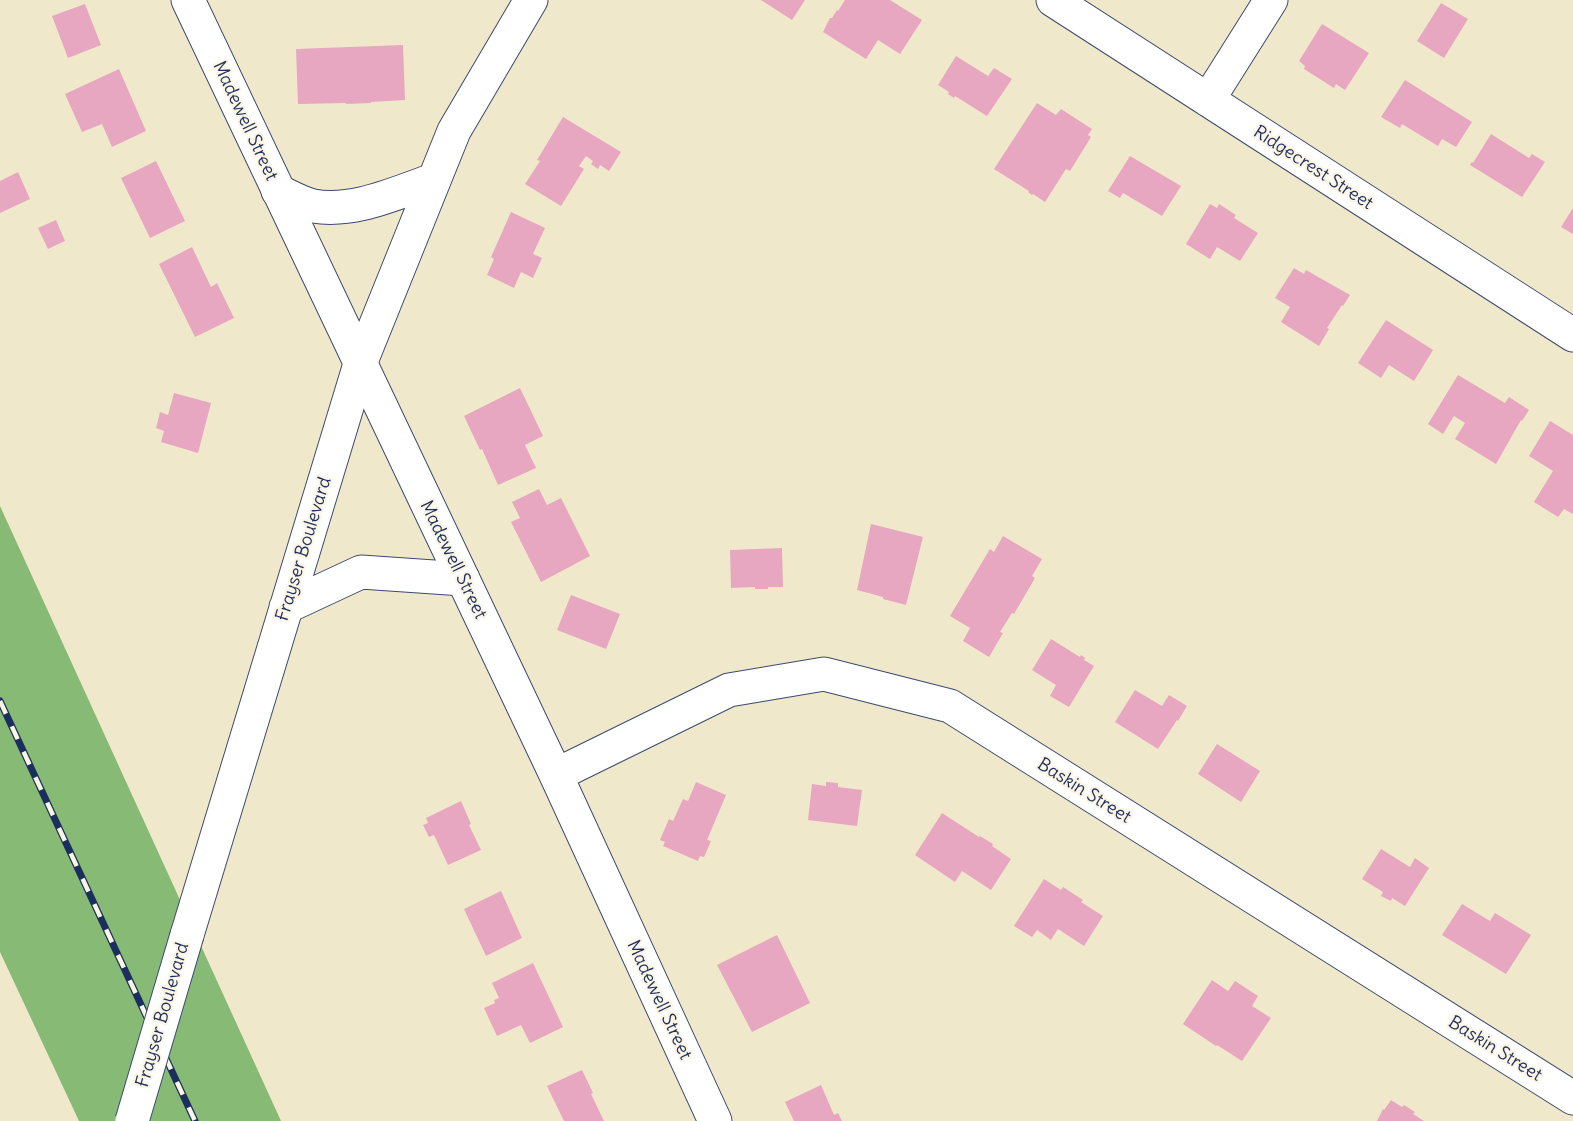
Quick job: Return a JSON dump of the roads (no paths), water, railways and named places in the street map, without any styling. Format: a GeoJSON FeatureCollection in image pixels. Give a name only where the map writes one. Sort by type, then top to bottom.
{"type":"FeatureCollection","features":[{"type":"Feature","properties":{"kind":"street","name":"Madewell Street"},"geometry":{"type":"LineString","coordinates":[[188,0],[556,775],[715,1121]]}},
{"type":"Feature","properties":{"kind":"street","name":"Frayser Boulevard"},"geometry":{"type":"LineString","coordinates":[[132,1121],[360,364],[454,131],[531,0]]}},
{"type":"Feature","properties":{"kind":"street","name":"Ridgecrest Street"},"geometry":{"type":"LineString","coordinates":[[1053,0],[1573,335]]}},
{"type":"Feature","properties":{"kind":"street"},"geometry":{"type":"LineString","coordinates":[[1208,100],[1271,0]]}},
{"type":"Feature","properties":{"kind":"street"},"geometry":{"type":"LineString","coordinates":[[278,191],[311,205],[339,208],[367,203],[434,180]]}},
{"type":"Feature","properties":{"kind":"street"},"geometry":{"type":"LineString","coordinates":[[286,607],[361,572],[463,579]]}},
{"type":"Feature","properties":{"kind":"street","name":"Baskin Street"},"geometry":{"type":"LineString","coordinates":[[556,775],[729,690],[824,674],[950,706],[1573,1098]]}},
{"type":"Feature","properties":{"kind":"railway"},"geometry":{"type":"LineString","coordinates":[[0,701],[195,1121]]}}]}
